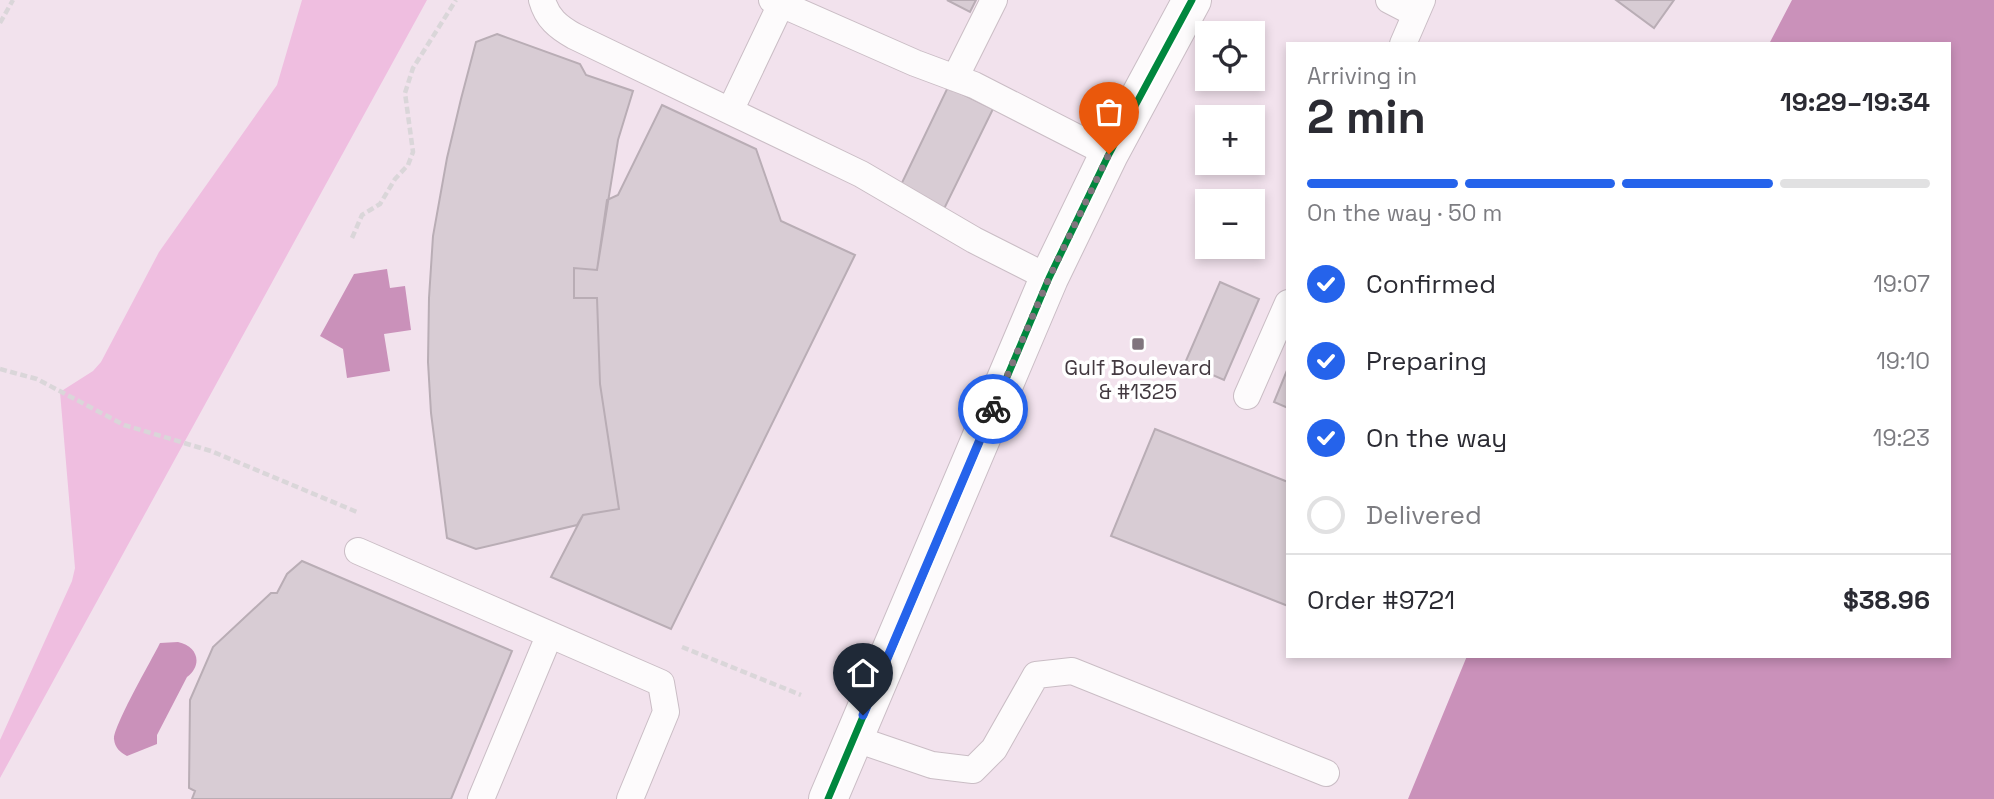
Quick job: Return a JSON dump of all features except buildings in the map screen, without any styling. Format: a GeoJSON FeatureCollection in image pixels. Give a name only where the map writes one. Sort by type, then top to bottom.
{"type":"FeatureCollection","features":[{"type":"Feature","properties":{"kind":"main road"},"geometry":{"type":"LineString","coordinates":[[828,799],[1049,278],[1109,154],[1192,0]]}},
{"type":"Feature","properties":{"kind":"lane"},"geometry":{"type":"LineString","coordinates":[[542,0],[546,12],[559,27],[860,174],[974,240],[1049,278]]}},
{"type":"Feature","properties":{"kind":"lane"},"geometry":{"type":"LineString","coordinates":[[956,78],[994,0]]}},
{"type":"Feature","properties":{"kind":"lane"},"geometry":{"type":"LineString","coordinates":[[1389,0],[1419,7],[1403,42]]}},
{"type":"Feature","properties":{"kind":"lane"},"geometry":{"type":"LineString","coordinates":[[730,111],[777,2],[974,85],[1109,154]]}},
{"type":"Feature","properties":{"kind":"lane"},"geometry":{"type":"LineString","coordinates":[[1247,396],[1286,308]]}},
{"type":"Feature","properties":{"kind":"lane"},"geometry":{"type":"LineString","coordinates":[[358,551],[661,683],[666,712],[629,799]]}},
{"type":"Feature","properties":{"kind":"lane"},"geometry":{"type":"LineString","coordinates":[[481,799],[549,636]]}},
{"type":"Feature","properties":{"kind":"lane"},"geometry":{"type":"LineString","coordinates":[[853,738],[932,765],[973,770],[993,749],[1036,675],[1072,671],[1326,773]]}},
{"type":"Feature","properties":{"kind":"path"},"geometry":{"type":"LineString","coordinates":[[0,23],[13,0]]}},
{"type":"Feature","properties":{"kind":"path"},"geometry":{"type":"LineString","coordinates":[[352,238],[362,215],[380,204],[395,179],[408,165],[413,152],[405,93],[413,68],[456,0]]}},
{"type":"Feature","properties":{"kind":"path"},"geometry":{"type":"LineString","coordinates":[[0,369],[37,379],[124,425],[211,451],[293,486]]}},
{"type":"Feature","properties":{"kind":"path"},"geometry":{"type":"LineString","coordinates":[[302,489],[305,482]]}},
{"type":"Feature","properties":{"kind":"shaded area"},"geometry":{"type":"Polygon","coordinates":[[[302,0],[427,0],[0,778],[0,740],[72,581],[75,568],[60,392],[93,371],[101,362],[159,252],[277,85],[302,0]]]}},
{"type":"Feature","properties":{"kind":"shaded area"},"geometry":{"type":"Polygon","coordinates":[[[1792,0],[1994,0],[1994,799],[1408,799],[1466,658],[1951,658],[1951,42],[1770,42],[1792,0]]]}},
{"type":"Feature","properties":{"kind":"shaded area"},"geometry":{"type":"Polygon","coordinates":[[[387,269],[390,288],[405,286],[411,330],[384,334],[390,371],[347,378],[343,349],[320,336],[354,274],[387,269]]]}},
{"type":"Feature","properties":{"kind":"shaded area"},"geometry":{"type":"Polygon","coordinates":[[[178,642],[190,647],[194,652],[195,667],[187,677],[157,735],[157,744],[127,756],[118,749],[114,739],[120,721],[160,643],[178,642]]]}},
{"type":"Feature","properties":{"kind":"cycle path"},"geometry":{"type":"LineString","coordinates":[[828,799],[1049,278],[1109,154],[1192,0]]}},
{"type":"Feature","properties":{"kind":"way so far"},"geometry":{"type":"LineString","coordinates":[[993,409],[1049,278],[1109,154]]}},
{"type":"Feature","properties":{"kind":"place","name":"Gulf Boulevard & #1325"},"geometry":{"type":"Point","coordinates":[1138,344]}},
{"type":"Feature","properties":{"kind":"route"},"geometry":{"type":"LineString","coordinates":[[863,715],[993,409]]}}]}
